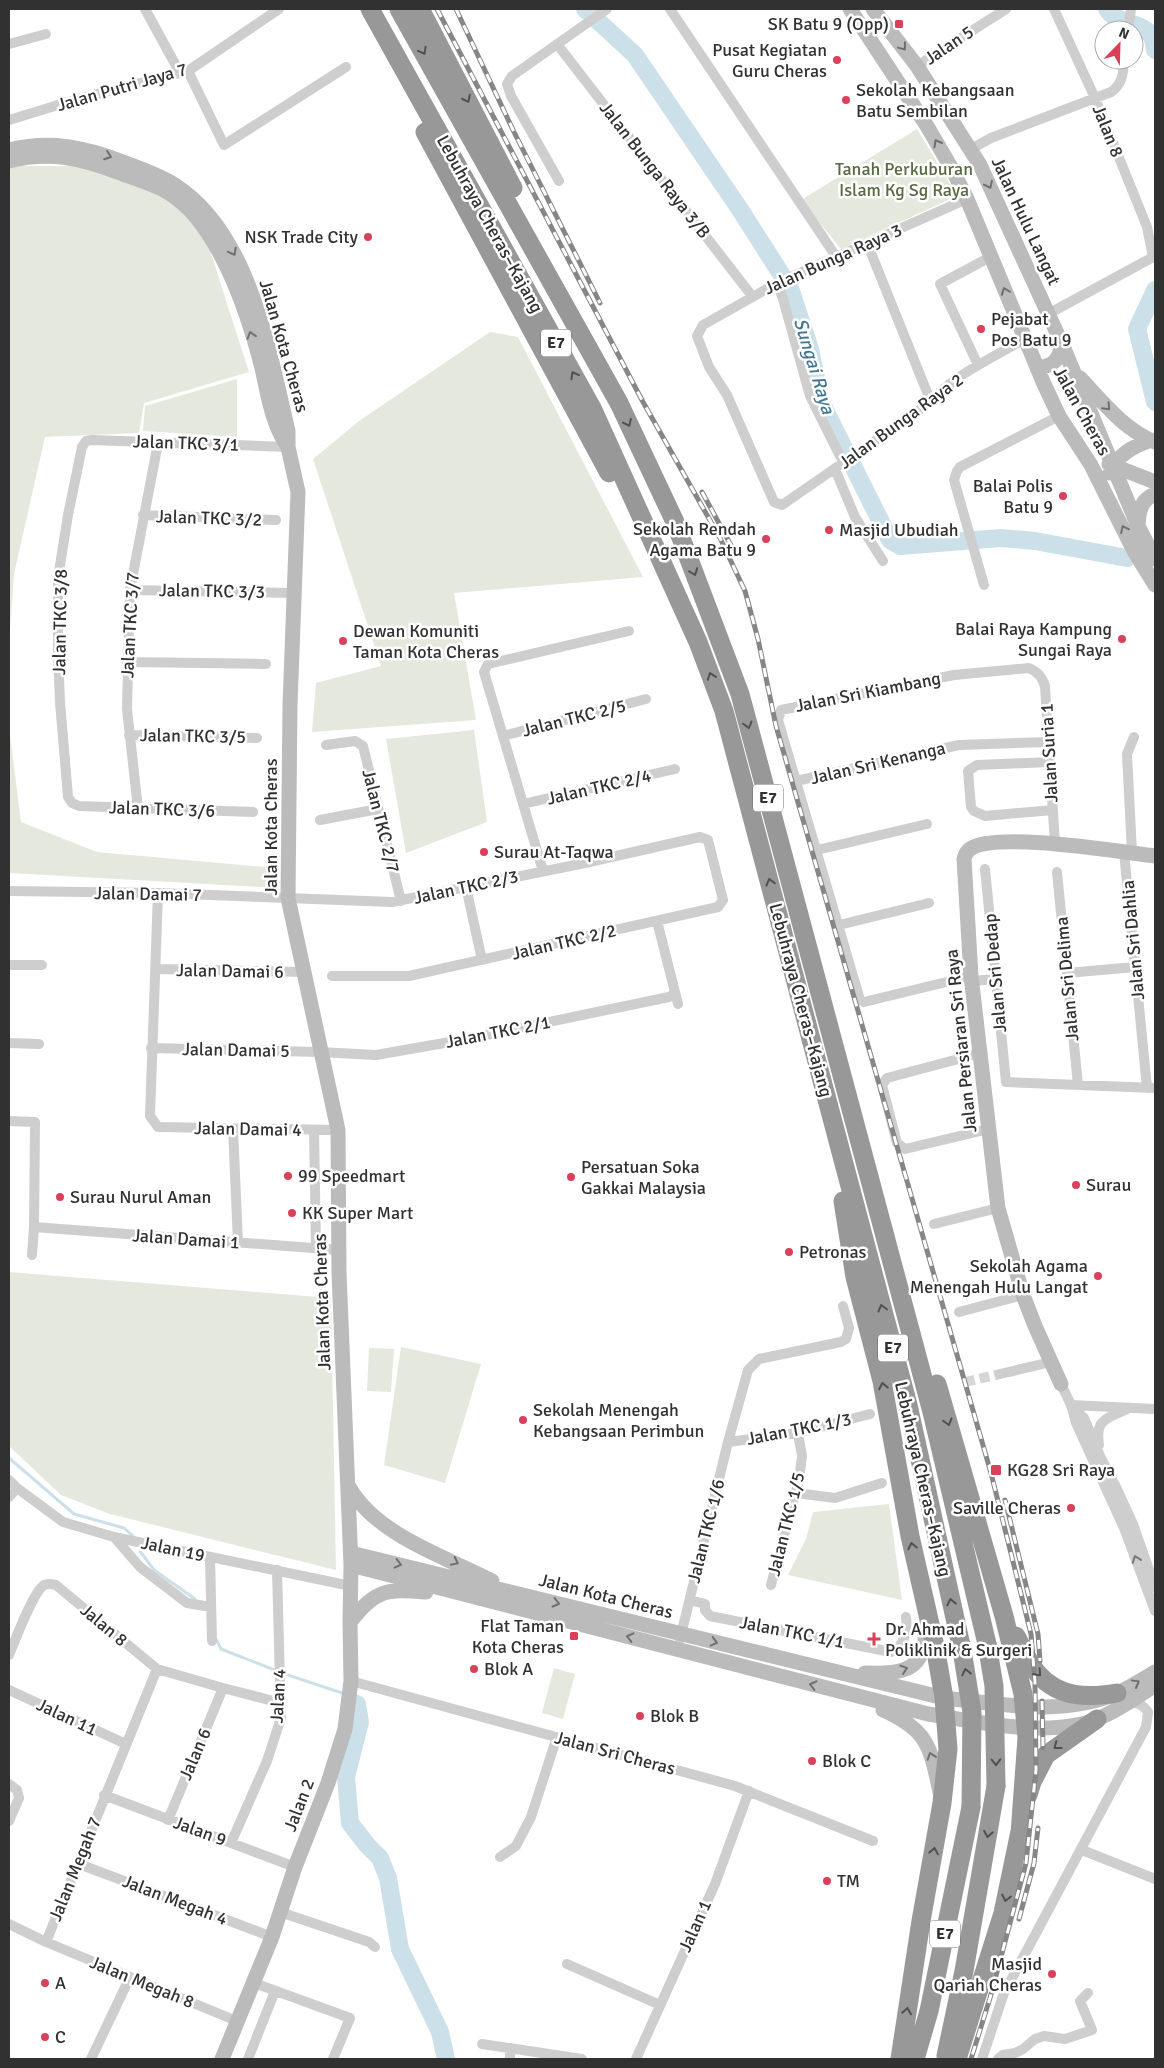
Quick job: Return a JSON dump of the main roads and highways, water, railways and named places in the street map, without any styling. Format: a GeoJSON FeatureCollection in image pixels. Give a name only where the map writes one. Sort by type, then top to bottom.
{"type":"FeatureCollection","features":[{"type":"Feature","properties":{"kind":"highway","name":"Lebuhraya Cheras–Kajang"},"geometry":{"type":"LineString","coordinates":[[370,9],[592,408],[698,642],[724,711],[814,1048],[908,1405],[962,1650],[972,1712],[971,1807],[928,2011],[915,2059]]}},
{"type":"Feature","properties":{"kind":"highway","name":"Lebuhraya Cheras–Kajang"},"geometry":{"type":"LineString","coordinates":[[399,9],[619,403],[675,522],[740,694],[885,1234],[932,1412],[987,1644],[994,1686],[996,1786],[955,2018],[945,2059]]}},
{"type":"Feature","properties":{"kind":"highway"},"geometry":{"type":"LineString","coordinates":[[420,9],[611,375],[619,403]]}},
{"type":"Feature","properties":{"kind":"highway"},"geometry":{"type":"LineString","coordinates":[[814,1048],[815,1069],[839,1176],[855,1276],[882,1381],[910,1536],[935,1646],[944,1698],[937,1716],[948,1749],[942,1803],[921,1921],[900,2059]]}},
{"type":"Feature","properties":{"kind":"highway"},"geometry":{"type":"LineString","coordinates":[[885,1234],[920,1325],[1004,1616],[1024,1707],[1027,1738],[1020,1834]]}},
{"type":"Feature","properties":{"kind":"highway"},"geometry":{"type":"LineString","coordinates":[[1004,1616],[1037,1674],[1055,1689],[1080,1697],[1121,1699]]}},
{"type":"Feature","properties":{"kind":"highway"},"geometry":{"type":"LineString","coordinates":[[957,2059],[1004,1913],[1032,1782],[1046,1754],[1097,1719]]}},
{"type":"Feature","properties":{"kind":"main road","name":"Jalan Cheras"},"geometry":{"type":"LineString","coordinates":[[850,9],[928,126],[967,199],[1037,368],[1059,416],[1084,454],[1102,487]]}},
{"type":"Feature","properties":{"kind":"main road","name":"Jalan Hulu Langat"},"geometry":{"type":"LineString","coordinates":[[873,9],[917,66],[971,149],[1074,372],[1115,415],[1153,441]]}},
{"type":"Feature","properties":{"kind":"main road","name":"Jalan Kota Cheras"},"geometry":{"type":"LineString","coordinates":[[9,150],[45,145],[67,145],[89,149],[156,174],[176,185],[194,199],[213,220],[240,266],[258,313],[288,431],[288,447],[298,492],[294,593],[288,898],[338,1130],[339,1250],[351,1559]]}},
{"type":"Feature","properties":{"kind":"main road","name":"Jalan Kota Cheras"},"geometry":{"type":"LineString","coordinates":[[9,161],[45,156],[67,156],[88,161],[151,184],[170,194],[186,208],[204,228],[229,272],[261,364],[278,432],[288,447]]}},
{"type":"Feature","properties":{"kind":"main road"},"geometry":{"type":"LineString","coordinates":[[1037,368],[1048,367],[1058,360],[1062,344]]}},
{"type":"Feature","properties":{"kind":"main road"},"geometry":{"type":"LineString","coordinates":[[1074,372],[1112,466],[1138,526],[1155,559]]}},
{"type":"Feature","properties":{"kind":"main road"},"geometry":{"type":"LineString","coordinates":[[1059,416],[1100,458],[1112,466],[1150,480]]}},
{"type":"Feature","properties":{"kind":"main road","name":"Jalan Hulu Langat"},"geometry":{"type":"LineString","coordinates":[[1102,487],[1112,466],[1120,455],[1136,446],[1153,441]]}},
{"type":"Feature","properties":{"kind":"main road"},"geometry":{"type":"LineString","coordinates":[[1102,487],[1134,550],[1155,585]]}},
{"type":"Feature","properties":{"kind":"main road"},"geometry":{"type":"LineString","coordinates":[[1138,526],[1141,506],[1152,495]]}},
{"type":"Feature","properties":{"kind":"main road","name":"Jalan Persiaran Sri Raya"},"geometry":{"type":"LineString","coordinates":[[1061,1384],[1023,1295],[998,1208],[972,979],[963,865],[966,853],[970,849],[980,845],[1019,841],[1155,856]]}},
{"type":"Feature","properties":{"kind":"main road"},"geometry":{"type":"LineString","coordinates":[[348,1483],[357,1501],[380,1522],[420,1545],[512,1592]]}},
{"type":"Feature","properties":{"kind":"main road","name":"Jalan Kota Cheras"},"geometry":{"type":"LineString","coordinates":[[351,1559],[512,1592],[944,1698]]}},
{"type":"Feature","properties":{"kind":"main road","name":"Jalan Kota Cheras"},"geometry":{"type":"LineString","coordinates":[[351,1559],[469,1596],[937,1716]]}},
{"type":"Feature","properties":{"kind":"main road","name":"Jalan 2"},"geometry":{"type":"LineString","coordinates":[[222,2059],[239,2022],[272,1937],[295,1868],[328,1783],[345,1729],[352,1681],[350,1622],[351,1559]]}},
{"type":"Feature","properties":{"kind":"main road"},"geometry":{"type":"LineString","coordinates":[[350,1622],[365,1603],[374,1596],[385,1592],[405,1590],[469,1596]]}},
{"type":"Feature","properties":{"kind":"main road"},"geometry":{"type":"LineString","coordinates":[[838,1673],[893,1672],[912,1666],[923,1653],[926,1637],[926,1611]]}},
{"type":"Feature","properties":{"kind":"main road"},"geometry":{"type":"LineString","coordinates":[[937,1716],[1026,1728],[1054,1729],[1097,1719],[1155,1672]]}},
{"type":"Feature","properties":{"kind":"main road"},"geometry":{"type":"LineString","coordinates":[[944,1698],[1024,1707],[1064,1707],[1092,1701],[1121,1699],[1155,1685]]}},
{"type":"Feature","properties":{"kind":"main road"},"geometry":{"type":"LineString","coordinates":[[835,1690],[904,1720],[916,1730],[930,1752],[942,1803]]}},
{"type":"Feature","properties":{"kind":"waterway","name":"Sungai Raya"},"geometry":{"type":"LineString","coordinates":[[585,9],[635,55],[741,211],[790,288],[810,349],[821,402],[890,540],[900,546],[1001,538],[1035,541],[1127,558]]}},
{"type":"Feature","properties":{"kind":"waterway"},"geometry":{"type":"LineString","coordinates":[[1107,9],[1116,17],[1146,30],[1152,37],[1155,50]]}},
{"type":"Feature","properties":{"kind":"waterway"},"geometry":{"type":"LineString","coordinates":[[1155,290],[1137,329],[1155,402]]}},
{"type":"Feature","properties":{"kind":"waterway"},"geometry":{"type":"LineString","coordinates":[[9,1458],[74,1514],[124,1528],[133,1536]]}},
{"type":"Feature","properties":{"kind":"waterway"},"geometry":{"type":"LineString","coordinates":[[140,1551],[154,1570],[195,1599]]}},
{"type":"Feature","properties":{"kind":"waterway"},"geometry":{"type":"LineString","coordinates":[[216,1639],[221,1649],[277,1671]]}},
{"type":"Feature","properties":{"kind":"waterway"},"geometry":{"type":"LineString","coordinates":[[282,1673],[345,1694]]}},
{"type":"Feature","properties":{"kind":"waterway"},"geometry":{"type":"LineString","coordinates":[[357,1704],[360,1722],[346,1777],[350,1823],[380,1858],[388,1878],[400,1949],[440,2032],[446,2059]]}},
{"type":"Feature","properties":{"kind":"tunnel"},"geometry":{"type":"LineString","coordinates":[[965,1382],[1000,1374]]}},
{"type":"Feature","properties":{"kind":"railway"},"geometry":{"type":"LineString","coordinates":[[437,9],[643,402],[720,538],[745,591],[758,639],[776,726],[991,1473],[1031,1634],[1035,1682],[1036,1770],[1026,1863],[990,1998],[971,2059]]}},
{"type":"Feature","properties":{"kind":"railway"},"geometry":{"type":"LineString","coordinates":[[456,9],[514,132],[600,303]]}},
{"type":"Feature","properties":{"kind":"railway"},"geometry":{"type":"LineString","coordinates":[[702,492],[733,549]]}},
{"type":"Feature","properties":{"kind":"railway"},"geometry":{"type":"LineString","coordinates":[[1005,1500],[1038,1634],[1040,1661]]}},
{"type":"Feature","properties":{"kind":"railway"},"geometry":{"type":"LineString","coordinates":[[1042,1701],[1043,1748]]}},
{"type":"Feature","properties":{"kind":"railway"},"geometry":{"type":"LineString","coordinates":[[1019,1919],[1034,1863],[1038,1828]]}},
{"type":"Feature","properties":{"kind":"place","name":"SK Batu 9 (Opp)"},"geometry":{"type":"Point","coordinates":[899,24]}},
{"type":"Feature","properties":{"kind":"place","name":"Pusat Kegiatan Guru Cheras"},"geometry":{"type":"Point","coordinates":[837,60]}},
{"type":"Feature","properties":{"kind":"place","name":"Sekolah Kebangsaan Batu Sembilan"},"geometry":{"type":"Point","coordinates":[846,100]}},
{"type":"Feature","properties":{"kind":"place","name":"NSK Trade City"},"geometry":{"type":"Point","coordinates":[368,237]}},
{"type":"Feature","properties":{"kind":"place","name":"Pejabat Pos Batu 9"},"geometry":{"type":"Point","coordinates":[981,329]}},
{"type":"Feature","properties":{"kind":"place","name":"Balai Polis Batu 9"},"geometry":{"type":"Point","coordinates":[1063,496]}},
{"type":"Feature","properties":{"kind":"place","name":"Masjid Ubudiah"},"geometry":{"type":"Point","coordinates":[829,530]}},
{"type":"Feature","properties":{"kind":"place","name":"Sekolah Rendah Agama Batu 9"},"geometry":{"type":"Point","coordinates":[766,539]}},
{"type":"Feature","properties":{"kind":"place","name":"Balai Raya Kampung Sungai Raya"},"geometry":{"type":"Point","coordinates":[1122,639]}},
{"type":"Feature","properties":{"kind":"place","name":"Dewan Komuniti Taman Kota Cheras"},"geometry":{"type":"Point","coordinates":[343,641]}},
{"type":"Feature","properties":{"kind":"place","name":"Surau At-Taqwa"},"geometry":{"type":"Point","coordinates":[484,852]}},
{"type":"Feature","properties":{"kind":"place","name":"99 Speedmart"},"geometry":{"type":"Point","coordinates":[288,1176]}},
{"type":"Feature","properties":{"kind":"place","name":"Persatuan Soka Gakkai Malaysia"},"geometry":{"type":"Point","coordinates":[571,1177]}},
{"type":"Feature","properties":{"kind":"place","name":"Surau"},"geometry":{"type":"Point","coordinates":[1076,1185]}},
{"type":"Feature","properties":{"kind":"place","name":"Surau Nurul Aman"},"geometry":{"type":"Point","coordinates":[60,1197]}},
{"type":"Feature","properties":{"kind":"place","name":"KK Super Mart"},"geometry":{"type":"Point","coordinates":[292,1213]}},
{"type":"Feature","properties":{"kind":"place","name":"Petronas"},"geometry":{"type":"Point","coordinates":[789,1252]}},
{"type":"Feature","properties":{"kind":"place","name":"Sekolah Agama Menengah Hulu Langat"},"geometry":{"type":"Point","coordinates":[1098,1276]}},
{"type":"Feature","properties":{"kind":"place","name":"Sekolah Menengah Kebangsaan Perimbun"},"geometry":{"type":"Point","coordinates":[523,1420]}},
{"type":"Feature","properties":{"kind":"place","name":"KG28 Sri Raya"},"geometry":{"type":"Point","coordinates":[996,1470]}},
{"type":"Feature","properties":{"kind":"place","name":"Saville Cheras"},"geometry":{"type":"Point","coordinates":[1071,1508]}},
{"type":"Feature","properties":{"kind":"place","name":"Flat Taman Kota Cheras"},"geometry":{"type":"Point","coordinates":[574,1636]}},
{"type":"Feature","properties":{"kind":"place","name":"Dr. Ahmad Poliklinik & Surgeri"},"geometry":{"type":"Point","coordinates":[874,1639]}},
{"type":"Feature","properties":{"kind":"place","name":"Blok A"},"geometry":{"type":"Point","coordinates":[474,1669]}},
{"type":"Feature","properties":{"kind":"place","name":"Blok B"},"geometry":{"type":"Point","coordinates":[640,1716]}},
{"type":"Feature","properties":{"kind":"place","name":"Blok C"},"geometry":{"type":"Point","coordinates":[812,1761]}},
{"type":"Feature","properties":{"kind":"place","name":"TM"},"geometry":{"type":"Point","coordinates":[827,1881]}},
{"type":"Feature","properties":{"kind":"place","name":"Masjid Qariah Cheras"},"geometry":{"type":"Point","coordinates":[1052,1974]}},
{"type":"Feature","properties":{"kind":"place","name":"A"},"geometry":{"type":"Point","coordinates":[45,1983]}},
{"type":"Feature","properties":{"kind":"place","name":"C"},"geometry":{"type":"Point","coordinates":[45,2037]}},
{"type":"Feature","properties":{"kind":"park label","name":"Tanah Perkuburan Islam Kg Sg Raya"},"geometry":{"type":"Point","coordinates":[904,179]}}]}
